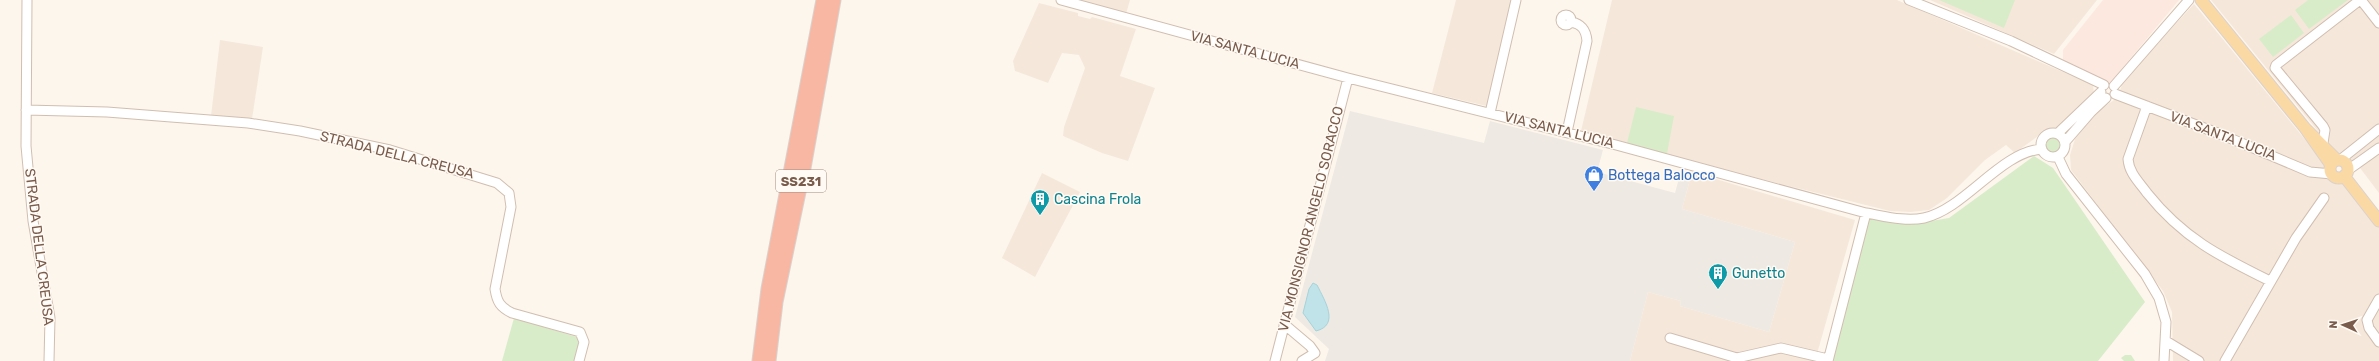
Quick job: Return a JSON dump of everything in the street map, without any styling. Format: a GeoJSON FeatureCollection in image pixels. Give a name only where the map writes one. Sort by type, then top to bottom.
{"type":"FeatureCollection","features":[{"type":"Feature","properties":{"kind":"highway","name":"SS231"},"geometry":{"type":"LineString","coordinates":[[759,361],[768,289],[822,0]]}},
{"type":"Feature","properties":{"kind":"highway","name":"SS231"},"geometry":{"type":"LineString","coordinates":[[769,361],[776,302],[804,168],[834,0]]}},
{"type":"Feature","properties":{"kind":"highway"},"geometry":{"type":"LineString","coordinates":[[749,361],[768,289]]}},
{"type":"Feature","properties":{"kind":"main road"},"geometry":{"type":"LineString","coordinates":[[2202,0],[2335,165]]}},
{"type":"Feature","properties":{"kind":"main road"},"geometry":{"type":"LineString","coordinates":[[2305,128],[2322,143],[2335,165],[2336,177],[2346,173]]}},
{"type":"Feature","properties":{"kind":"main road"},"geometry":{"type":"LineString","coordinates":[[2335,165],[2347,164],[2346,173],[2379,221]]}},
{"type":"Feature","properties":{"kind":"street","name":"STRADA DELLA CREUSA"},"geometry":{"type":"LineString","coordinates":[[27,0],[26,146],[33,221],[50,318],[49,361]]}},
{"type":"Feature","properties":{"kind":"street","name":"VIA SANTA LUCIA"},"geometry":{"type":"LineString","coordinates":[[1061,0],[1348,78],[1567,132],[1866,213],[1912,220],[1932,216],[1940,212],[2024,152],[2042,149]]}},
{"type":"Feature","properties":{"kind":"street"},"geometry":{"type":"LineString","coordinates":[[1490,113],[1516,0]]}},
{"type":"Feature","properties":{"kind":"street","name":"VIA SANTA LUCIA"},"geometry":{"type":"LineString","coordinates":[[1909,0],[2011,41],[2104,92],[2109,84],[2114,90],[2147,106],[2310,172],[2335,165]]}},
{"type":"Feature","properties":{"kind":"street"},"geometry":{"type":"LineString","coordinates":[[2104,92],[2113,97],[2114,90],[2189,0]]}},
{"type":"Feature","properties":{"kind":"street"},"geometry":{"type":"LineString","coordinates":[[2322,143],[2325,130],[2323,126],[2275,68],[2276,65],[2361,0],[2379,23]]}},
{"type":"Feature","properties":{"kind":"street"},"geometry":{"type":"LineString","coordinates":[[1567,132],[1587,41],[1583,28],[1579,24],[1570,22]]}},
{"type":"Feature","properties":{"kind":"street","name":"VIA MONSIGNOR ANGELO SORACCO"},"geometry":{"type":"LineString","coordinates":[[1275,361],[1348,78]]}},
{"type":"Feature","properties":{"kind":"street"},"geometry":{"type":"LineString","coordinates":[[2058,134],[2104,92]]}},
{"type":"Feature","properties":{"kind":"street"},"geometry":{"type":"LineString","coordinates":[[2058,157],[2064,151],[2065,142],[2091,112],[2104,92]]}},
{"type":"Feature","properties":{"kind":"street"},"geometry":{"type":"LineString","coordinates":[[2147,106],[2128,159],[2129,167],[2136,179],[2164,214],[2186,234],[2230,262],[2270,281]]}},
{"type":"Feature","properties":{"kind":"street","name":"STRADA DELLA CREUSA"},"geometry":{"type":"LineString","coordinates":[[26,110],[107,112],[248,123],[300,131],[390,150],[497,183],[509,192],[511,207],[495,289],[497,301],[503,308],[512,313],[580,332],[584,342],[579,361]]}},
{"type":"Feature","properties":{"kind":"street"},"geometry":{"type":"LineString","coordinates":[[2335,165],[2379,129]]}},
{"type":"Feature","properties":{"kind":"street"},"geometry":{"type":"LineString","coordinates":[[2058,157],[2048,156],[2042,149],[2042,142],[2045,136],[2051,133],[2058,134],[2065,142]]}},
{"type":"Feature","properties":{"kind":"street"},"geometry":{"type":"LineString","coordinates":[[2346,173],[2379,148]]}},
{"type":"Feature","properties":{"kind":"street"},"geometry":{"type":"LineString","coordinates":[[2058,157],[2066,174],[2145,274],[2152,286],[2163,309],[2166,322],[2164,361]]}},
{"type":"Feature","properties":{"kind":"street"},"geometry":{"type":"LineString","coordinates":[[2225,361],[2296,238],[2324,198]]}},
{"type":"Feature","properties":{"kind":"street"},"geometry":{"type":"LineString","coordinates":[[1670,338],[1737,358],[1781,348],[1828,360],[1866,213]]}},
{"type":"Feature","properties":{"kind":"street"},"geometry":{"type":"LineString","coordinates":[[2379,299],[2367,320],[2369,328],[2379,342]]}},
{"type":"Feature","properties":{"kind":"street"},"geometry":{"type":"LineString","coordinates":[[1284,324],[1310,346],[1315,353],[1302,361]]}},
{"type":"Feature","properties":{"kind":"street"},"geometry":{"type":"LineString","coordinates":[[2166,341],[2199,361]]}},
{"type":"Feature","properties":{"kind":"shaded area"},"geometry":{"type":"Polygon","coordinates":[[[1074,0],[1130,0],[1126,14],[1074,0]]]}},
{"type":"Feature","properties":{"kind":"shaded area"},"geometry":{"type":"Polygon","coordinates":[[[1456,0],[1521,0],[1495,108],[1432,93],[1456,0]]]}},
{"type":"Feature","properties":{"kind":"shaded area"},"geometry":{"type":"Polygon","coordinates":[[[1612,0],[1897,0],[2093,85],[2094,93],[2059,126],[2041,134],[2015,153],[2006,145],[1985,160],[1947,198],[1929,210],[1911,212],[1890,211],[1761,179],[1581,131],[1612,0]]]}},
{"type":"Feature","properties":{"kind":"shaded area"},"geometry":{"type":"Polygon","coordinates":[[[1930,0],[2097,0],[2054,54],[1930,0]]]}},
{"type":"Feature","properties":{"kind":"shaded area"},"geometry":{"type":"Polygon","coordinates":[[[2103,0],[2179,0],[2109,84],[2063,61],[2063,50],[2103,0]]]}},
{"type":"Feature","properties":{"kind":"shaded area"},"geometry":{"type":"Polygon","coordinates":[[[2211,0],[2379,0],[2379,143],[2347,167],[2211,0]]]}},
{"type":"Feature","properties":{"kind":"shaded area"},"geometry":{"type":"Polygon","coordinates":[[[1039,3],[1078,13],[1078,16],[1090,19],[1092,17],[1136,29],[1120,76],[1155,88],[1128,161],[1102,153],[1063,136],[1064,127],[1085,68],[1079,55],[1062,53],[1048,83],[1015,71],[1013,61],[1039,3]]]}},
{"type":"Feature","properties":{"kind":"shaded area"},"geometry":{"type":"Polygon","coordinates":[[[2194,4],[2334,175],[2345,179],[2379,221],[2379,361],[2173,361],[2172,312],[2163,291],[2071,170],[2070,155],[2075,139],[2095,113],[2114,100],[2121,88],[2122,82],[2194,4]]]}},
{"type":"Feature","properties":{"kind":"shaded area"},"geometry":{"type":"Polygon","coordinates":[[[220,40],[263,47],[252,119],[211,116],[220,40]]]}},
{"type":"Feature","properties":{"kind":"shaded area"},"geometry":{"type":"Polygon","coordinates":[[[1350,111],[1484,143],[1490,121],[1603,150],[1597,172],[1675,193],[1681,171],[1692,172],[1682,209],[1795,242],[1769,332],[1680,306],[1681,301],[1648,292],[1630,361],[1325,361],[1329,349],[1295,317],[1350,111]]]}},
{"type":"Feature","properties":{"kind":"shaded area"},"geometry":{"type":"Polygon","coordinates":[[[2379,148],[2379,193],[2357,164],[2379,148]]]}},
{"type":"Feature","properties":{"kind":"shaded area"},"geometry":{"type":"Polygon","coordinates":[[[1692,172],[1855,220],[1815,361],[1630,361],[1648,292],[1681,301],[1680,306],[1769,332],[1795,242],[1682,209],[1692,172]]]}},
{"type":"Feature","properties":{"kind":"shaded area"},"geometry":{"type":"Polygon","coordinates":[[[1042,173],[1080,192],[1035,277],[1002,258],[1042,173]]]}},
{"type":"Feature","properties":{"kind":"green space"},"geometry":{"type":"Polygon","coordinates":[[[1939,0],[2015,0],[2004,28],[1939,0]]]}},
{"type":"Feature","properties":{"kind":"green space"},"geometry":{"type":"Polygon","coordinates":[[[2308,0],[2348,0],[2309,29],[2295,10],[2308,0]]]}},
{"type":"Feature","properties":{"kind":"green space"},"geometry":{"type":"Polygon","coordinates":[[[2291,15],[2304,33],[2273,57],[2259,39],[2291,15]]]}},
{"type":"Feature","properties":{"kind":"green space"},"geometry":{"type":"Polygon","coordinates":[[[1636,107],[1674,116],[1667,154],[1627,143],[1636,107]]]}},
{"type":"Feature","properties":{"kind":"green space"},"geometry":{"type":"Polygon","coordinates":[[[2050,138],[2056,138],[2060,142],[2060,148],[2056,152],[2050,152],[2046,148],[2046,142],[2050,138]]]}},
{"type":"Feature","properties":{"kind":"green space"},"geometry":{"type":"Polygon","coordinates":[[[2034,156],[2053,168],[2145,302],[2098,361],[1833,361],[1869,218],[1913,224],[1949,218],[2034,156]]]}},
{"type":"Feature","properties":{"kind":"green space"},"geometry":{"type":"Polygon","coordinates":[[[514,318],[580,338],[574,361],[502,361],[514,318]]]}},
{"type":"Feature","properties":{"kind":"green space"},"geometry":{"type":"Polygon","coordinates":[[[2125,355],[2131,355],[2135,361],[2124,361],[2121,358],[2125,355]]]}},
{"type":"Feature","properties":{"kind":"water"},"geometry":{"type":"Polygon","coordinates":[[[1313,283],[1317,285],[1324,298],[1327,305],[1329,318],[1327,324],[1323,328],[1316,331],[1303,313],[1309,289],[1313,283]]]}},
{"type":"Feature","properties":{"kind":"place","name":"Bottega Balocco"},"geometry":{"type":"Point","coordinates":[1594,192]}},
{"type":"Feature","properties":{"kind":"place","name":"Cascina Frola"},"geometry":{"type":"Point","coordinates":[1040,216]}},
{"type":"Feature","properties":{"kind":"place","name":"Gunetto"},"geometry":{"type":"Point","coordinates":[1718,290]}}]}
